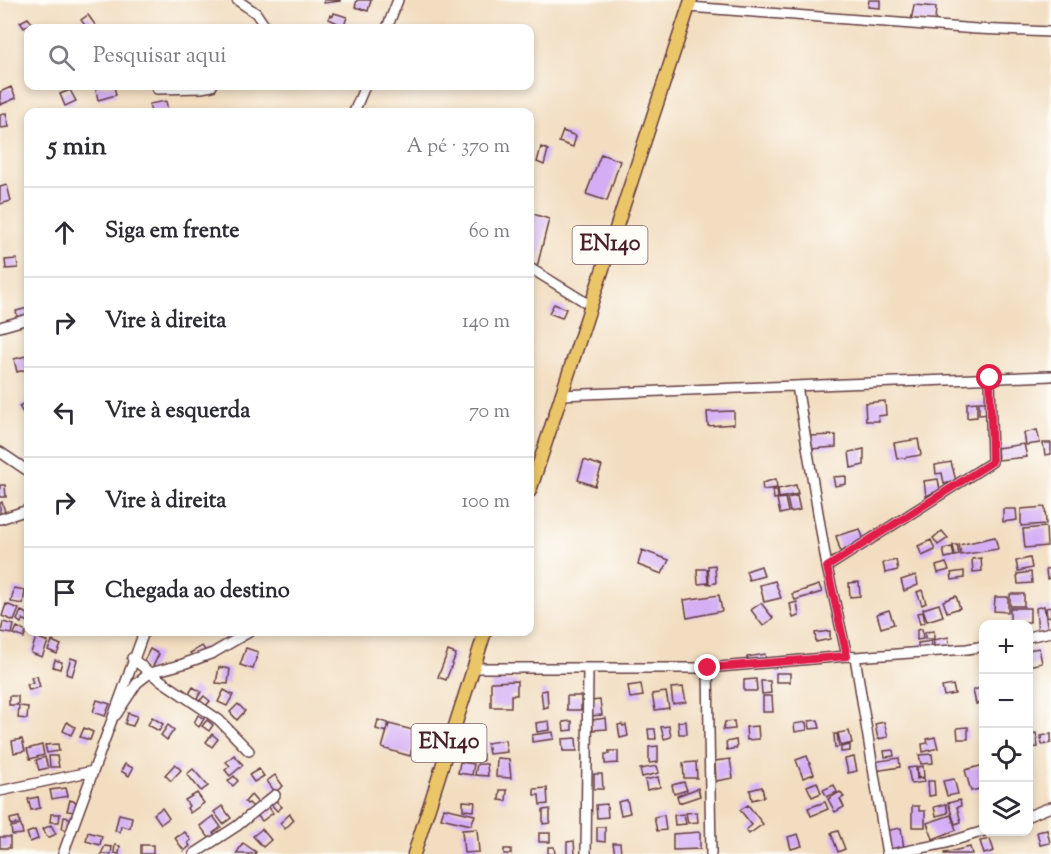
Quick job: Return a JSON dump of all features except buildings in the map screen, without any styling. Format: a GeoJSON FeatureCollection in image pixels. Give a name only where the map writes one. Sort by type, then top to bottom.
{"type":"FeatureCollection","features":[{"type":"Feature","properties":{"kind":"main road","name":"EN140"},"geometry":{"type":"LineString","coordinates":[[534,478],[690,3]]}},
{"type":"Feature","properties":{"kind":"main road","name":"EN140"},"geometry":{"type":"LineString","coordinates":[[414,854],[484,636]]}},
{"type":"Feature","properties":{"kind":"street"},"geometry":{"type":"LineString","coordinates":[[237,0],[255,13],[263,24]]}},
{"type":"Feature","properties":{"kind":"street"},"geometry":{"type":"LineString","coordinates":[[389,24],[398,0]]}},
{"type":"Feature","properties":{"kind":"street"},"geometry":{"type":"LineString","coordinates":[[690,3],[977,29],[1051,32]]}},
{"type":"Feature","properties":{"kind":"street"},"geometry":{"type":"LineString","coordinates":[[356,108],[363,90]]}},
{"type":"Feature","properties":{"kind":"street"},"geometry":{"type":"LineString","coordinates":[[534,270],[590,305]]}},
{"type":"Feature","properties":{"kind":"street"},"geometry":{"type":"LineString","coordinates":[[0,327],[24,320]]}},
{"type":"Feature","properties":{"kind":"street"},"geometry":{"type":"LineString","coordinates":[[560,395],[1051,376]]}},
{"type":"Feature","properties":{"kind":"street"},"geometry":{"type":"LineString","coordinates":[[827,567],[992,462],[990,378]]}},
{"type":"Feature","properties":{"kind":"street"},"geometry":{"type":"LineString","coordinates":[[797,386],[827,567],[851,657],[887,854]]}},
{"type":"Feature","properties":{"kind":"street"},"geometry":{"type":"LineString","coordinates":[[0,452],[24,468]]}},
{"type":"Feature","properties":{"kind":"street"},"geometry":{"type":"LineString","coordinates":[[0,519],[24,511]]}},
{"type":"Feature","properties":{"kind":"street"},"geometry":{"type":"LineString","coordinates":[[1033,636],[1051,632]]}},
{"type":"Feature","properties":{"kind":"street"},"geometry":{"type":"LineString","coordinates":[[63,854],[132,658],[142,636]]}},
{"type":"Feature","properties":{"kind":"street"},"geometry":{"type":"LineString","coordinates":[[110,723],[137,683],[150,673],[213,653],[242,636]]}},
{"type":"Feature","properties":{"kind":"street"},"geometry":{"type":"LineString","coordinates":[[473,668],[708,668],[967,650],[979,647]]}},
{"type":"Feature","properties":{"kind":"street"},"geometry":{"type":"LineString","coordinates":[[132,658],[219,720],[249,751]]}},
{"type":"Feature","properties":{"kind":"street"},"geometry":{"type":"LineString","coordinates":[[708,668],[711,854]]}},
{"type":"Feature","properties":{"kind":"street"},"geometry":{"type":"LineString","coordinates":[[586,854],[588,669]]}},
{"type":"Feature","properties":{"kind":"street"},"geometry":{"type":"LineString","coordinates":[[0,792],[93,771]]}},
{"type":"Feature","properties":{"kind":"street"},"geometry":{"type":"LineString","coordinates":[[194,854],[237,826],[275,795]]}},
{"type":"Feature","properties":{"kind":"street"},"geometry":{"type":"LineString","coordinates":[[1033,814],[1051,807]]}},
{"type":"Feature","properties":{"kind":"street"},"geometry":{"type":"LineString","coordinates":[[892,854],[946,843],[979,833]]}},
{"type":"Feature","properties":{"kind":"route"},"geometry":{"type":"LineString","coordinates":[[708,668],[847,656],[827,567],[992,462],[990,378]]}}]}
